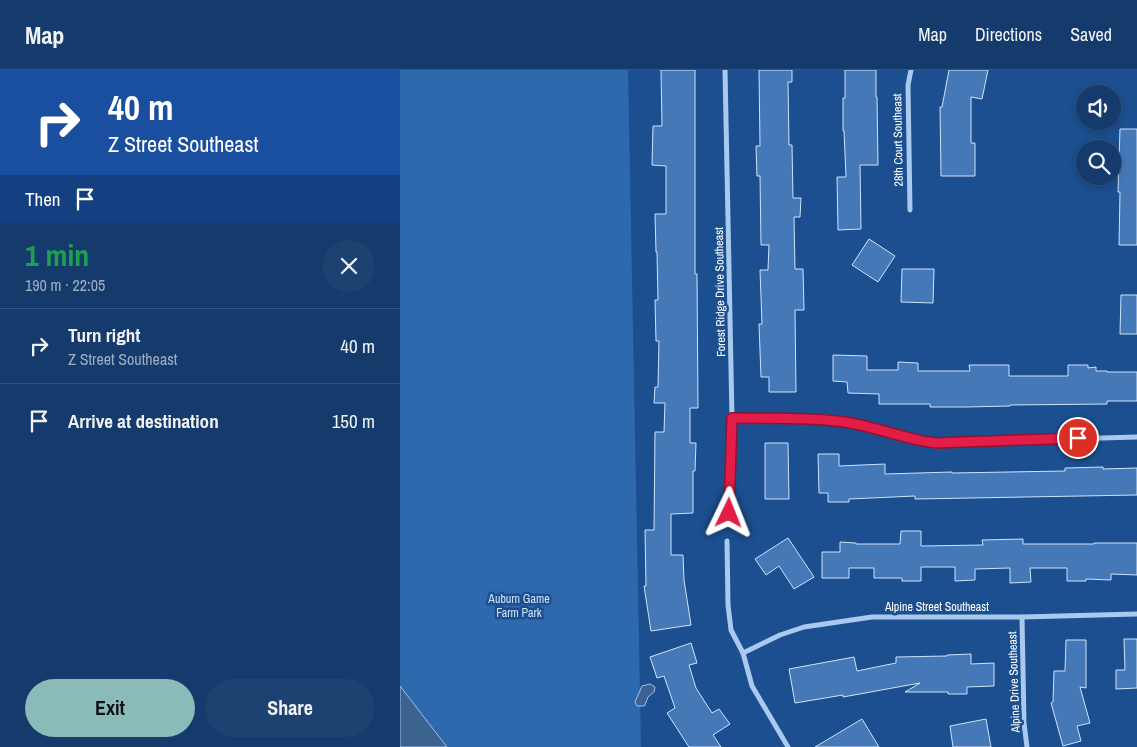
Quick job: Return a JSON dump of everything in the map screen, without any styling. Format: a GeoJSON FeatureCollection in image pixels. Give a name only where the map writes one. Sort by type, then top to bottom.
{"type":"FeatureCollection","features":[{"type":"Feature","properties":{"kind":"street","name":"Forest Ridge Drive Southeast"},"geometry":{"type":"LineString","coordinates":[[725,70],[732,418],[729,513]]}},
{"type":"Feature","properties":{"kind":"street","name":"28th Court Southeast"},"geometry":{"type":"LineString","coordinates":[[910,210],[908,85],[911,70]]}},
{"type":"Feature","properties":{"kind":"street"},"geometry":{"type":"LineString","coordinates":[[732,418],[828,420],[853,424],[914,440],[936,443],[1137,437]]}},
{"type":"Feature","properties":{"kind":"street"},"geometry":{"type":"LineString","coordinates":[[727,541],[728,605],[732,630],[743,653],[752,686],[788,747]]}},
{"type":"Feature","properties":{"kind":"street","name":"Alpine Street Southeast"},"geometry":{"type":"LineString","coordinates":[[743,653],[780,635],[804,627],[872,617],[1022,617],[1137,614]]}},
{"type":"Feature","properties":{"kind":"street","name":"Alpine Drive Southeast"},"geometry":{"type":"LineString","coordinates":[[1022,617],[1024,723],[1027,747]]}},
{"type":"Feature","properties":{"kind":"green space","name":"Auburn Game Farm Park"},"geometry":{"type":"Polygon","coordinates":[[[400,70],[628,70],[641,747],[447,747],[400,686],[400,70]]]}},
{"type":"Feature","properties":{"kind":"shaded area"},"geometry":{"type":"Polygon","coordinates":[[[650,684],[655,687],[654,692],[648,697],[644,706],[637,706],[635,702],[642,686],[650,684]]]}},
{"type":"Feature","properties":{"kind":"shaded area"},"geometry":{"type":"Polygon","coordinates":[[[400,686],[447,747],[400,747],[400,686]]]}},
{"type":"Feature","properties":{"kind":"building"},"geometry":{"type":"Polygon","coordinates":[[[661,70],[695,70],[695,274],[697,274],[698,408],[690,408],[690,443],[696,443],[695,471],[693,471],[693,513],[671,514],[671,555],[683,555],[684,580],[691,625],[651,631],[644,586],[646,586],[645,530],[654,530],[655,432],[664,432],[665,403],[654,403],[655,387],[658,387],[659,341],[656,341],[655,300],[658,300],[655,214],[666,214],[666,166],[652,165],[653,126],[662,126],[661,70]]]}},
{"type":"Feature","properties":{"kind":"building"},"geometry":{"type":"Polygon","coordinates":[[[759,70],[792,70],[792,82],[788,82],[789,145],[792,145],[793,198],[801,198],[800,217],[794,217],[795,269],[803,269],[804,310],[795,310],[796,392],[769,392],[769,377],[761,377],[759,324],[762,324],[760,270],[768,270],[769,245],[761,245],[760,176],[757,176],[756,146],[760,146],[759,70]]]}},
{"type":"Feature","properties":{"kind":"building"},"geometry":{"type":"Polygon","coordinates":[[[845,70],[876,70],[878,165],[860,165],[861,229],[838,230],[837,177],[846,177],[843,131],[845,70]]]}},
{"type":"Feature","properties":{"kind":"building"},"geometry":{"type":"Polygon","coordinates":[[[949,70],[988,70],[982,99],[971,97],[971,143],[975,143],[975,176],[941,176],[940,107],[942,107],[949,70]]]}},
{"type":"Feature","properties":{"kind":"building"},"geometry":{"type":"Polygon","coordinates":[[[1121,129],[1137,129],[1137,245],[1119,245],[1120,192],[1118,192],[1118,185],[1121,185],[1121,129]]]}},
{"type":"Feature","properties":{"kind":"building"},"geometry":{"type":"Polygon","coordinates":[[[869,239],[895,256],[878,282],[852,265],[869,239]]]}},
{"type":"Feature","properties":{"kind":"building"},"geometry":{"type":"Polygon","coordinates":[[[902,269],[934,269],[933,303],[901,302],[902,269]]]}},
{"type":"Feature","properties":{"kind":"building"},"geometry":{"type":"Polygon","coordinates":[[[1121,295],[1137,295],[1137,334],[1120,334],[1121,295]]]}},
{"type":"Feature","properties":{"kind":"building"},"geometry":{"type":"Polygon","coordinates":[[[833,355],[867,356],[867,370],[898,370],[898,362],[918,363],[918,371],[970,371],[969,365],[1009,365],[1009,376],[1068,376],[1068,365],[1088,365],[1088,368],[1096,367],[1096,371],[1137,372],[1137,401],[1107,401],[1107,404],[966,407],[930,407],[930,404],[879,404],[879,394],[848,393],[847,382],[833,381],[833,355]]]}},
{"type":"Feature","properties":{"kind":"building"},"geometry":{"type":"Polygon","coordinates":[[[765,443],[788,443],[789,499],[765,499],[765,443]]]}},
{"type":"Feature","properties":{"kind":"building"},"geometry":{"type":"Polygon","coordinates":[[[818,454],[839,454],[839,466],[885,464],[885,474],[1065,471],[1065,468],[1103,467],[1103,469],[1137,468],[1137,495],[915,499],[915,496],[849,499],[849,502],[828,502],[828,493],[819,493],[818,454]]]}},
{"type":"Feature","properties":{"kind":"building"},"geometry":{"type":"Polygon","coordinates":[[[901,531],[921,531],[921,546],[983,545],[982,540],[1023,539],[1023,544],[1137,543],[1137,575],[1111,574],[1111,580],[1086,579],[1086,581],[1067,581],[1067,568],[1030,568],[1031,582],[1010,583],[1010,568],[975,569],[975,580],[955,581],[955,567],[921,567],[921,581],[902,581],[902,578],[874,578],[874,568],[849,568],[849,578],[822,578],[822,552],[840,552],[840,542],[900,544],[901,531]]]}},
{"type":"Feature","properties":{"kind":"building"},"geometry":{"type":"Polygon","coordinates":[[[788,538],[814,577],[794,589],[779,566],[766,575],[755,559],[788,538]]]}},
{"type":"Feature","properties":{"kind":"building"},"geometry":{"type":"Polygon","coordinates":[[[1124,639],[1137,639],[1137,688],[1116,689],[1116,670],[1125,670],[1124,639]]]}},
{"type":"Feature","properties":{"kind":"building"},"geometry":{"type":"Polygon","coordinates":[[[1066,640],[1086,640],[1086,688],[1080,687],[1090,723],[1077,726],[1081,741],[1063,746],[1051,703],[1053,702],[1054,671],[1065,671],[1066,640]]]}},
{"type":"Feature","properties":{"kind":"building"},"geometry":{"type":"Polygon","coordinates":[[[691,643],[697,663],[689,665],[696,688],[712,713],[719,709],[730,724],[713,735],[721,747],[689,747],[667,713],[675,708],[664,676],[657,678],[650,657],[691,643]]]}},
{"type":"Feature","properties":{"kind":"building"},"geometry":{"type":"Polygon","coordinates":[[[971,654],[971,664],[994,663],[994,686],[967,687],[967,694],[905,692],[920,683],[843,697],[843,695],[795,703],[789,669],[854,657],[857,671],[896,663],[896,657],[971,654]]]}},
{"type":"Feature","properties":{"kind":"building"},"geometry":{"type":"Polygon","coordinates":[[[862,719],[879,747],[815,747],[862,719]]]}},
{"type":"Feature","properties":{"kind":"building"},"geometry":{"type":"Polygon","coordinates":[[[986,719],[991,747],[953,747],[950,726],[986,719]]]}},
{"type":"Feature","properties":{"kind":"route"},"geometry":{"type":"LineString","coordinates":[[729,513],[732,418],[828,420],[853,424],[914,440],[936,443],[1078,438]]}}]}
